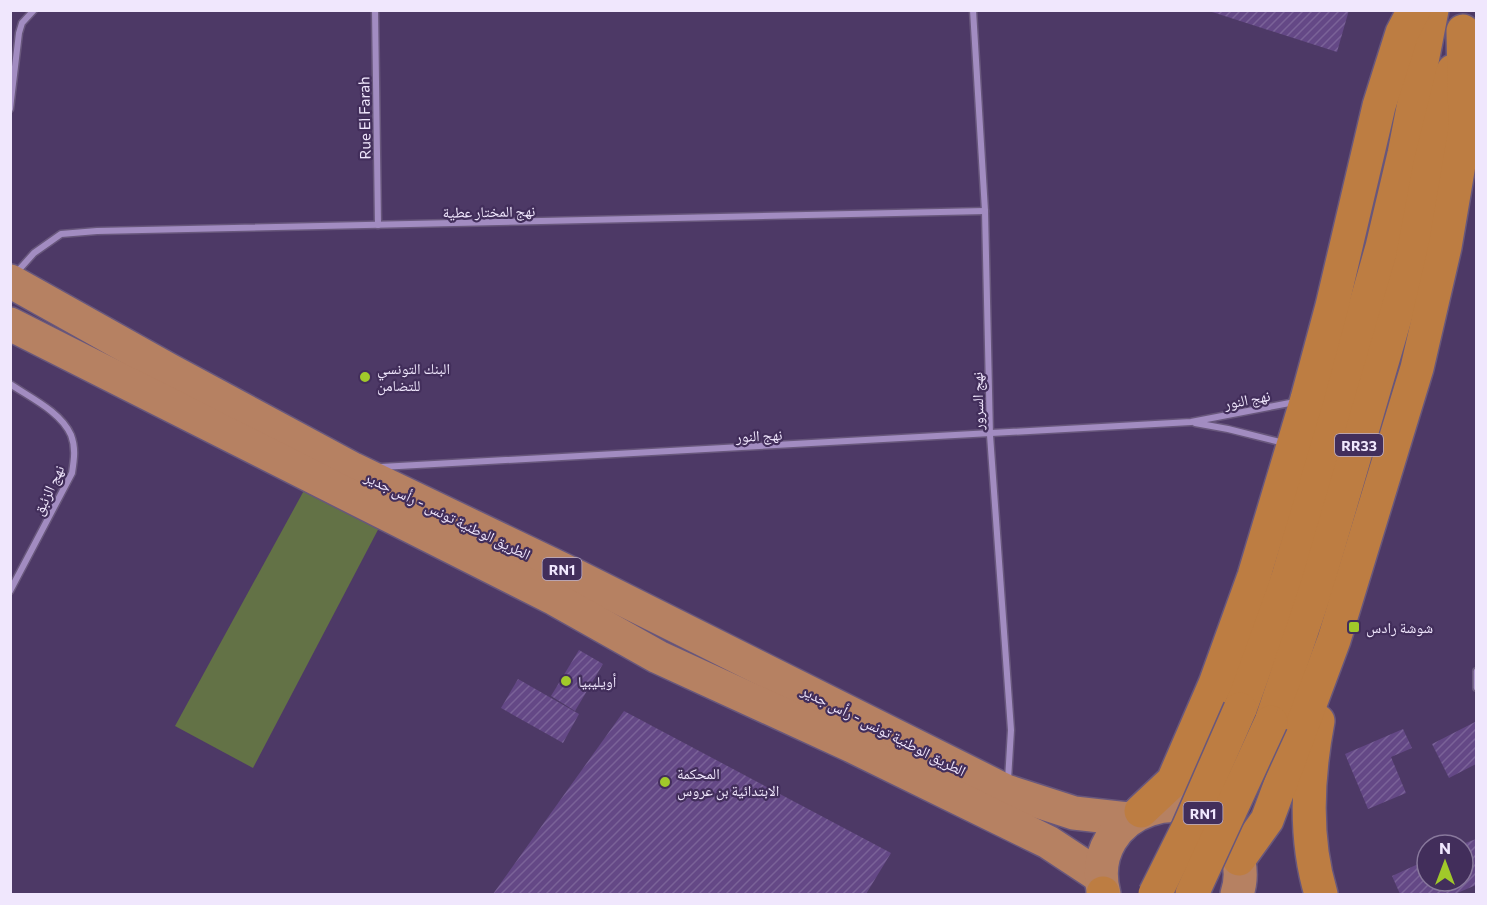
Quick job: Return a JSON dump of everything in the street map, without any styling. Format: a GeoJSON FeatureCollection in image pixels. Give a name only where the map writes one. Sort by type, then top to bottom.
{"type":"FeatureCollection","features":[{"type":"Feature","properties":{"kind":"highway"},"geometry":{"type":"LineString","coordinates":[[1135,815],[1173,782],[1199,722],[1254,576],[1332,306],[1379,106],[1402,33],[1414,10]]}},
{"type":"Feature","properties":{"kind":"highway","name":"RR33"},"geometry":{"type":"LineString","coordinates":[[1191,894],[1271,722],[1316,590],[1412,260],[1417,159],[1432,10]]}},
{"type":"Feature","properties":{"kind":"highway"},"geometry":{"type":"LineString","coordinates":[[1239,876],[1267,820],[1334,640],[1417,368],[1444,247],[1465,129],[1465,21]]}},
{"type":"Feature","properties":{"kind":"highway","name":"RR33"},"geometry":{"type":"LineString","coordinates":[[1155,894],[1188,828],[1240,709],[1288,577],[1382,247],[1417,159],[1465,21]]}},
{"type":"Feature","properties":{"kind":"highway"},"geometry":{"type":"LineString","coordinates":[[1321,894],[1314,873],[1309,829],[1310,779],[1316,732],[1334,640]]}},
{"type":"Feature","properties":{"kind":"main road","name":"الطريق الوطنية تونس - رأس جدير"},"geometry":{"type":"LineString","coordinates":[[10,280],[354,476],[555,599],[658,657],[871,755],[1048,842],[1103,890]]}},
{"type":"Feature","properties":{"kind":"main road","name":"الطريق الوطنية تونس - رأس جدير"},"geometry":{"type":"LineString","coordinates":[[10,324],[354,476],[629,602],[1006,791],[1074,813],[1135,815]]}},
{"type":"Feature","properties":{"kind":"main road","name":"RN1"},"geometry":{"type":"LineString","coordinates":[[1103,890],[1102,861],[1116,831],[1135,815],[1161,806],[1182,806],[1201,812],[1218,824],[1231,839],[1239,876],[1265,894]]}},
{"type":"Feature","properties":{"kind":"street"},"geometry":{"type":"LineString","coordinates":[[10,109],[19,33],[22,23],[34,10]]}},
{"type":"Feature","properties":{"kind":"street","name":"Rue El Farah"},"geometry":{"type":"LineString","coordinates":[[375,10],[378,225]]}},
{"type":"Feature","properties":{"kind":"street","name":"نهج السرور"},"geometry":{"type":"LineString","coordinates":[[974,10],[985,211],[990,435],[1011,730],[1006,791]]}},
{"type":"Feature","properties":{"kind":"street","name":"نهج المختار عطية"},"geometry":{"type":"LineString","coordinates":[[10,280],[34,253],[62,234],[97,231],[985,211]]}},
{"type":"Feature","properties":{"kind":"street","name":"نهج الزئبق"},"geometry":{"type":"LineString","coordinates":[[10,384],[64,423],[72,436],[75,452],[72,473],[10,591]]}},
{"type":"Feature","properties":{"kind":"street","name":"نهج النور"},"geometry":{"type":"LineString","coordinates":[[354,476],[1191,422],[1307,399]]}},
{"type":"Feature","properties":{"kind":"street","name":"نهج النور"},"geometry":{"type":"LineString","coordinates":[[1191,422],[1293,446]]}},
{"type":"Feature","properties":{"kind":"lane"},"geometry":{"type":"LineString","coordinates":[[1476,670],[1476,688]]}},
{"type":"Feature","properties":{"kind":"green space"},"geometry":{"type":"Polygon","coordinates":[[[307,485],[381,524],[253,768],[175,726],[307,485]]]}},
{"type":"Feature","properties":{"kind":"building"},"geometry":{"type":"Polygon","coordinates":[[[1206,10],[1349,10],[1337,52],[1206,10]]]}},
{"type":"Feature","properties":{"kind":"building"},"geometry":{"type":"Polygon","coordinates":[[[579,650],[603,664],[575,711],[551,696],[579,650]]]}},
{"type":"Feature","properties":{"kind":"building"},"geometry":{"type":"Polygon","coordinates":[[[518,679],[579,714],[563,743],[501,708],[518,679]]]}},
{"type":"Feature","properties":{"kind":"building","name":"المحكمة الابتدائية بن عروس"},"geometry":{"type":"Polygon","coordinates":[[[624,711],[891,853],[866,894],[493,894],[624,711]]]}},
{"type":"Feature","properties":{"kind":"building"},"geometry":{"type":"Polygon","coordinates":[[[1475,722],[1476,764],[1449,778],[1432,744],[1475,722]]]}},
{"type":"Feature","properties":{"kind":"building"},"geometry":{"type":"Polygon","coordinates":[[[1403,729],[1412,748],[1391,757],[1406,793],[1368,809],[1345,754],[1403,729]]]}},
{"type":"Feature","properties":{"kind":"building"},"geometry":{"type":"Polygon","coordinates":[[[1475,839],[1476,839],[1475,885],[1475,839]]]}},
{"type":"Feature","properties":{"kind":"building"},"geometry":{"type":"Polygon","coordinates":[[[1415,865],[1415,893],[1457,893],[1400,894],[1392,876],[1415,865]]]}},
{"type":"Feature","properties":{"kind":"place","name":"البنك التونسي للتضامن"},"geometry":{"type":"Point","coordinates":[365,377]}},
{"type":"Feature","properties":{"kind":"place","name":"شوشة رادس"},"geometry":{"type":"Point","coordinates":[1354,627]}},
{"type":"Feature","properties":{"kind":"place","name":"أويليبيا"},"geometry":{"type":"Point","coordinates":[566,681]}},
{"type":"Feature","properties":{"kind":"place","name":"المحكمة الابتدائية بن عروس"},"geometry":{"type":"Point","coordinates":[665,782]}}]}
